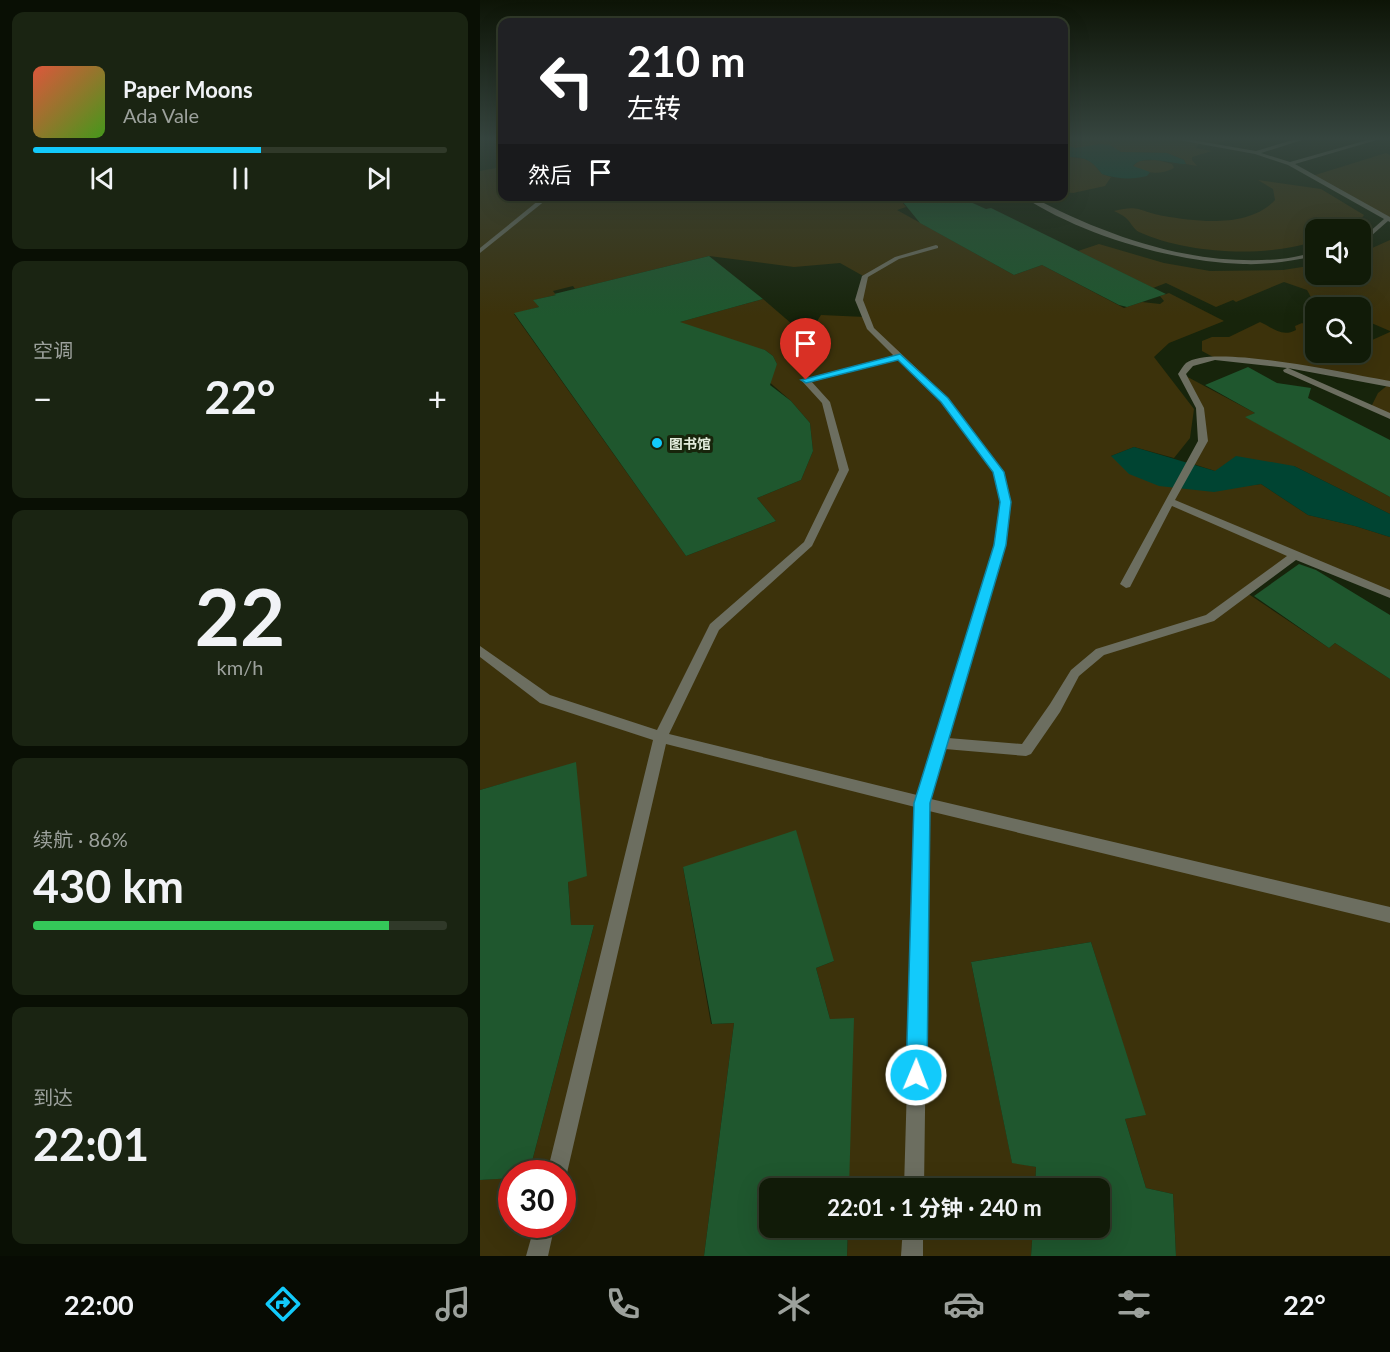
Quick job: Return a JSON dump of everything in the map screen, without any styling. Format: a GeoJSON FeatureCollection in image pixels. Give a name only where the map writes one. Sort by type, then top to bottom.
{"type":"FeatureCollection","features":[{"type":"Feature","properties":{"kind":"street"},"geometry":{"type":"LineString","coordinates":[[1349,198],[1389,220],[1371,234]]}},
{"type":"Feature","properties":{"kind":"street"},"geometry":{"type":"LineString","coordinates":[[480,251],[542,201]]}},
{"type":"Feature","properties":{"kind":"street"},"geometry":{"type":"LineString","coordinates":[[1034,201],[1060,216],[1115,237],[1170,254],[1247,263],[1305,255]]}},
{"type":"Feature","properties":{"kind":"street"},"geometry":{"type":"LineString","coordinates":[[914,1178],[922,803],[1000,545],[1006,502],[999,472],[945,400],[871,329],[859,300],[865,276],[897,258],[936,247]]}},
{"type":"Feature","properties":{"kind":"street"},"geometry":{"type":"LineString","coordinates":[[560,1160],[661,737],[714,627],[808,544],[844,470],[826,402],[806,380],[900,357]]}},
{"type":"Feature","properties":{"kind":"street"},"geometry":{"type":"LineString","coordinates":[[1126,584],[1168,501],[1203,441],[1200,408],[1182,374],[1190,364],[1215,358],[1270,362],[1390,384]]}},
{"type":"Feature","properties":{"kind":"street"},"geometry":{"type":"LineString","coordinates":[[1270,362],[1390,416]]}},
{"type":"Feature","properties":{"kind":"street"},"geometry":{"type":"LineString","coordinates":[[1168,501],[1390,594]]}},
{"type":"Feature","properties":{"kind":"street"},"geometry":{"type":"LineString","coordinates":[[940,743],[1026,750],[1055,708],[1075,673],[1100,652],[1210,618],[1295,555]]}},
{"type":"Feature","properties":{"kind":"street"},"geometry":{"type":"LineString","coordinates":[[480,651],[545,699],[661,737],[922,803],[1390,915]]}},
{"type":"Feature","properties":{"kind":"street"},"geometry":{"type":"LineString","coordinates":[[537,1256],[542,1238]]}},
{"type":"Feature","properties":{"kind":"street"},"geometry":{"type":"LineString","coordinates":[[912,1256],[913,1238]]}},
{"type":"Feature","properties":{"kind":"shaded area"},"geometry":{"type":"Polygon","coordinates":[[[480,198],[498,198],[498,201],[901,201],[906,207],[897,210],[1014,275],[1042,265],[1124,308],[1142,302],[1160,304],[1164,301],[1160,296],[1169,293],[1224,321],[1169,343],[1154,357],[1194,409],[1190,438],[1174,458],[1134,447],[1111,456],[1245,486],[1261,484],[1308,515],[1390,537],[1390,594],[1295,555],[1244,591],[1329,648],[1335,643],[1390,679],[1390,1256],[1176,1256],[1173,1194],[1146,1188],[1125,1119],[1145,1115],[1091,942],[971,962],[1012,1162],[1036,1167],[1035,1178],[848,1178],[830,1019],[816,968],[834,961],[683,867],[711,1024],[734,1023],[704,1256],[480,1256],[480,1180],[498,1179],[498,1238],[576,1238],[576,1160],[532,1160],[594,925],[571,925],[568,882],[576,763],[480,790],[480,198]],[[709,256],[575,289],[573,286],[553,291],[556,295],[534,300],[539,307],[514,314],[686,556],[776,521],[757,498],[801,480],[813,451],[810,423],[791,401],[767,380],[777,364],[773,356],[765,350],[618,339],[763,299],[807,337],[821,315],[865,317],[859,300],[865,277],[840,263],[794,267],[709,256]]]}},
{"type":"Feature","properties":{"kind":"shaded area"},"geometry":{"type":"Polygon","coordinates":[[[1275,198],[1335,198],[1364,215],[1361,219],[1305,219],[1305,244],[1274,250],[1227,251],[1180,245],[1158,239],[1137,231],[1125,217],[1114,211],[1135,208],[1164,216],[1222,221],[1251,215],[1264,209],[1275,200],[1275,198]]]}},
{"type":"Feature","properties":{"kind":"shaded area"},"geometry":{"type":"Polygon","coordinates":[[[1350,198],[1390,198],[1390,220],[1350,198]]]}},
{"type":"Feature","properties":{"kind":"shaded area"},"geometry":{"type":"Polygon","coordinates":[[[1390,240],[1390,331],[1371,323],[1371,297],[1311,297],[1307,290],[1284,282],[1236,302],[1233,300],[1216,307],[1166,283],[1153,288],[1078,251],[1099,244],[1164,263],[1210,271],[1283,270],[1305,267],[1305,285],[1371,285],[1371,249],[1390,240]]]}},
{"type":"Feature","properties":{"kind":"shaded area"},"geometry":{"type":"Polygon","coordinates":[[[1260,322],[1286,333],[1296,330],[1295,326],[1302,323],[1305,325],[1305,363],[1371,363],[1371,341],[1390,332],[1390,416],[1371,407],[1378,393],[1389,384],[1270,362],[1215,358],[1202,351],[1202,341],[1212,337],[1229,337],[1260,322]]]}},
{"type":"Feature","properties":{"kind":"shaded area"},"geometry":{"type":"Polygon","coordinates":[[[1182,374],[1255,413],[1246,417],[1390,497],[1390,514],[1294,466],[1215,471],[1190,463],[1203,441],[1200,408],[1182,374]]]}},
{"type":"Feature","properties":{"kind":"shaded area"},"geometry":{"type":"Polygon","coordinates":[[[1134,447],[1215,471],[1236,456],[1294,466],[1390,514],[1390,537],[1308,515],[1261,484],[1214,492],[1159,486],[1129,474],[1111,456],[1134,447]]]}},
{"type":"Feature","properties":{"kind":"shaded area"},"geometry":{"type":"Polygon","coordinates":[[[848,1238],[1032,1238],[1031,1256],[847,1256],[848,1238]]]}},
{"type":"Feature","properties":{"kind":"building"},"geometry":{"type":"Polygon","coordinates":[[[902,201],[968,201],[986,209],[991,208],[1166,294],[1127,307],[1042,265],[1014,275],[920,223],[902,201]]]}},
{"type":"Feature","properties":{"kind":"building"},"geometry":{"type":"Polygon","coordinates":[[[709,256],[763,299],[680,322],[765,350],[773,356],[777,364],[770,385],[791,401],[810,423],[813,451],[801,480],[757,498],[776,521],[686,556],[514,313],[539,307],[533,300],[709,256]]]}},
{"type":"Feature","properties":{"kind":"building"},"geometry":{"type":"Polygon","coordinates":[[[1248,367],[1277,383],[1311,388],[1308,398],[1390,440],[1390,497],[1245,417],[1255,413],[1205,385],[1248,367]]]}},
{"type":"Feature","properties":{"kind":"building"},"geometry":{"type":"Polygon","coordinates":[[[1299,564],[1316,570],[1390,615],[1390,679],[1335,643],[1329,648],[1254,596],[1299,564]]]}},
{"type":"Feature","properties":{"kind":"building"},"geometry":{"type":"Polygon","coordinates":[[[576,762],[587,876],[568,882],[571,925],[594,925],[532,1160],[498,1160],[498,1179],[480,1180],[480,790],[576,762]]]}},
{"type":"Feature","properties":{"kind":"building"},"geometry":{"type":"Polygon","coordinates":[[[796,830],[834,961],[816,968],[830,1019],[854,1018],[849,1178],[759,1178],[759,1238],[848,1238],[847,1256],[704,1256],[734,1023],[712,1024],[683,867],[796,830]]]}},
{"type":"Feature","properties":{"kind":"building"},"geometry":{"type":"Polygon","coordinates":[[[1091,942],[1146,1115],[1125,1119],[1146,1188],[1173,1194],[1176,1256],[1031,1256],[1032,1238],[1110,1238],[1110,1178],[1035,1178],[1036,1167],[1012,1163],[971,962],[1091,942]]]}},
{"type":"Feature","properties":{"kind":"place","name":"图书馆"},"geometry":{"type":"Point","coordinates":[657,443]}},
{"type":"Feature","properties":{"kind":"route"},"geometry":{"type":"LineString","coordinates":[[806,380],[900,357],[945,400],[999,472],[1006,502],[1000,545],[922,803],[916,1075]]}}]}
